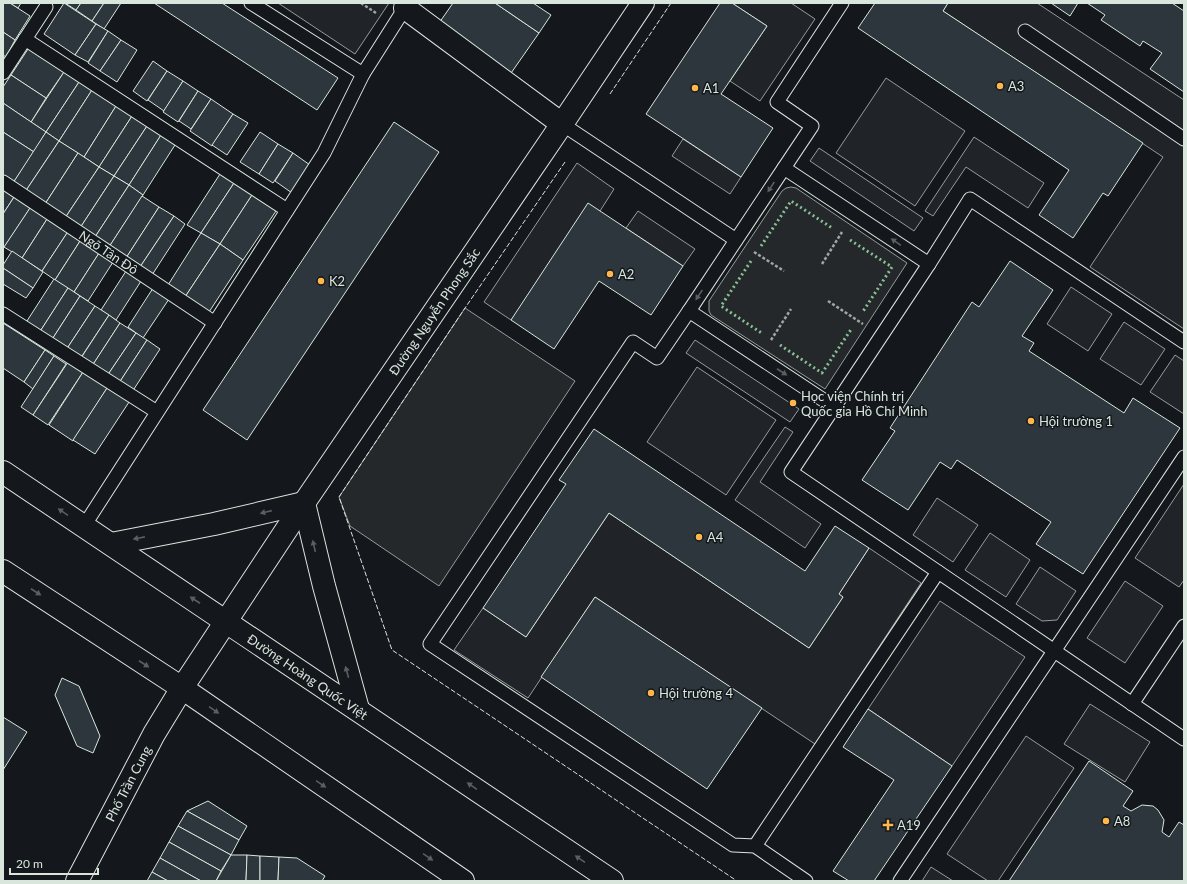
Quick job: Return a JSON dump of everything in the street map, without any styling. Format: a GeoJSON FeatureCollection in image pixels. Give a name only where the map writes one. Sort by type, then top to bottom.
{"type":"FeatureCollection","features":[{"type":"Feature","properties":{"kind":"main road","name":"Đường Nguyễn Phong Sắc"},"geometry":{"type":"LineString","coordinates":[[227,621],[304,503],[643,3]]}},
{"type":"Feature","properties":{"kind":"main road"},"geometry":{"type":"LineString","coordinates":[[407,5],[562,124]]}},
{"type":"Feature","properties":{"kind":"main road","name":"Đường Hoàng Quốc Việt"},"geometry":{"type":"LineString","coordinates":[[3,472],[612,881]]}},
{"type":"Feature","properties":{"kind":"main road"},"geometry":{"type":"LineString","coordinates":[[111,544],[214,524],[304,503],[324,586],[358,709]]}},
{"type":"Feature","properties":{"kind":"main road"},"geometry":{"type":"LineString","coordinates":[[3,571],[182,688],[463,881]]}},
{"type":"Feature","properties":{"kind":"main road","name":"Phố Trần Cung"},"geometry":{"type":"LineString","coordinates":[[77,881],[154,734],[182,688],[227,621]]}},
{"type":"Feature","properties":{"kind":"lane"},"geometry":{"type":"LineString","coordinates":[[251,3],[363,74]]}},
{"type":"Feature","properties":{"kind":"lane"},"geometry":{"type":"LineString","coordinates":[[806,881],[755,846],[733,845],[430,644],[633,342],[657,358],[812,126],[777,102],[842,3]]}},
{"type":"Feature","properties":{"kind":"lane"},"geometry":{"type":"LineString","coordinates":[[84,526],[324,153],[363,74],[407,5]]}},
{"type":"Feature","properties":{"kind":"lane"},"geometry":{"type":"LineString","coordinates":[[3,73],[46,7]]}},
{"type":"Feature","properties":{"kind":"lane"},"geometry":{"type":"LineString","coordinates":[[1025,31],[1184,139]]}},
{"type":"Feature","properties":{"kind":"lane"},"geometry":{"type":"LineString","coordinates":[[25,39],[287,210]]}},
{"type":"Feature","properties":{"kind":"lane"},"geometry":{"type":"LineString","coordinates":[[562,124],[736,240]]}},
{"type":"Feature","properties":{"kind":"lane"},"geometry":{"type":"LineString","coordinates":[[784,168],[929,264]]}},
{"type":"Feature","properties":{"kind":"lane","name":"Ngõ Tân Đô"},"geometry":{"type":"LineString","coordinates":[[3,182],[215,323]]}},
{"type":"Feature","properties":{"kind":"lane"},"geometry":{"type":"LineString","coordinates":[[1184,342],[970,199],[929,264],[791,472],[1184,739]]}},
{"type":"Feature","properties":{"kind":"lane"},"geometry":{"type":"LineString","coordinates":[[689,311],[834,407]]}},
{"type":"Feature","properties":{"kind":"lane"},"geometry":{"type":"LineString","coordinates":[[3,314],[158,412]]}},
{"type":"Feature","properties":{"kind":"lane"},"geometry":{"type":"LineString","coordinates":[[900,881],[1184,457]]}},
{"type":"Feature","properties":{"kind":"lane"},"geometry":{"type":"LineString","coordinates":[[755,846],[938,572]]}},
{"type":"Feature","properties":{"kind":"lane"},"geometry":{"type":"LineString","coordinates":[[1132,704],[1184,626]]}},
{"type":"Feature","properties":{"kind":"path"},"geometry":{"type":"LineString","coordinates":[[822,264],[854,214]]}},
{"type":"Feature","properties":{"kind":"path"},"geometry":{"type":"LineString","coordinates":[[736,240],[784,272]]}},
{"type":"Feature","properties":{"kind":"path"},"geometry":{"type":"LineString","coordinates":[[828,301],[881,336]]}},
{"type":"Feature","properties":{"kind":"path"},"geometry":{"type":"LineString","coordinates":[[759,357],[791,309]]}},
{"type":"Feature","properties":{"kind":"shaded area"},"geometry":{"type":"Polygon","coordinates":[[[278,3],[389,3],[355,54],[278,3]]]}},
{"type":"Feature","properties":{"kind":"shaded area"},"geometry":{"type":"Polygon","coordinates":[[[732,3],[791,3],[815,19],[760,101],[730,81],[767,26],[732,3]]]}},
{"type":"Feature","properties":{"kind":"shaded area"},"geometry":{"type":"Polygon","coordinates":[[[948,3],[1037,3],[1184,100],[1184,329],[1090,267],[1163,157],[943,11],[948,3]]]}},
{"type":"Feature","properties":{"kind":"shaded area"},"geometry":{"type":"Polygon","coordinates":[[[886,78],[965,131],[915,206],[836,153],[886,78]]]}},
{"type":"Feature","properties":{"kind":"shaded area"},"geometry":{"type":"Polygon","coordinates":[[[974,137],[1044,183],[1028,208],[966,167],[933,216],[925,211],[974,137]]]}},
{"type":"Feature","properties":{"kind":"shaded area"},"geometry":{"type":"Polygon","coordinates":[[[683,139],[741,177],[730,194],[672,156],[683,139]]]}},
{"type":"Feature","properties":{"kind":"shaded area"},"geometry":{"type":"Polygon","coordinates":[[[819,148],[923,218],[914,231],[810,161],[819,148]]]}},
{"type":"Feature","properties":{"kind":"shaded area"},"geometry":{"type":"Polygon","coordinates":[[[577,163],[614,189],[600,211],[511,320],[484,302],[577,163]]]}},
{"type":"Feature","properties":{"kind":"shaded area"},"geometry":{"type":"Polygon","coordinates":[[[791,187],[796,188],[907,263],[825,389],[711,315],[709,311],[709,301],[782,191],[791,187]]]}},
{"type":"Feature","properties":{"kind":"shaded area"},"geometry":{"type":"Polygon","coordinates":[[[638,211],[695,249],[683,266],[626,228],[638,211]]]}},
{"type":"Feature","properties":{"kind":"shaded area"},"geometry":{"type":"Polygon","coordinates":[[[1071,287],[1112,314],[1088,351],[1047,324],[1071,287]]]}},
{"type":"Feature","properties":{"kind":"shaded area"},"geometry":{"type":"Polygon","coordinates":[[[465,308],[575,381],[439,586],[350,526],[339,497],[465,308]]]}},
{"type":"Feature","properties":{"kind":"shaded area"},"geometry":{"type":"Polygon","coordinates":[[[1124,322],[1165,349],[1141,385],[1100,359],[1124,322]]]}},
{"type":"Feature","properties":{"kind":"shaded area"},"geometry":{"type":"Polygon","coordinates":[[[695,340],[799,409],[790,422],[686,353],[695,340]]]}},
{"type":"Feature","properties":{"kind":"shaded area"},"geometry":{"type":"Polygon","coordinates":[[[1175,355],[1184,361],[1184,414],[1150,392],[1175,355]]]}},
{"type":"Feature","properties":{"kind":"shaded area"},"geometry":{"type":"Polygon","coordinates":[[[697,367],[776,420],[726,495],[647,442],[697,367]]]}},
{"type":"Feature","properties":{"kind":"shaded area"},"geometry":{"type":"Polygon","coordinates":[[[785,427],[793,432],[760,482],[821,524],[805,548],[735,500],[785,427]]]}},
{"type":"Feature","properties":{"kind":"shaded area"},"geometry":{"type":"Polygon","coordinates":[[[1184,484],[1184,580],[1179,587],[1135,558],[1184,484]]]}},
{"type":"Feature","properties":{"kind":"shaded area"},"geometry":{"type":"Polygon","coordinates":[[[937,498],[978,525],[953,562],[913,535],[937,498]]]}},
{"type":"Feature","properties":{"kind":"shaded area"},"geometry":{"type":"Polygon","coordinates":[[[609,513],[809,648],[843,597],[839,594],[869,548],[921,583],[815,744],[595,597],[528,698],[454,650],[483,608],[526,637],[609,513]]]}},
{"type":"Feature","properties":{"kind":"shaded area"},"geometry":{"type":"Polygon","coordinates":[[[990,533],[1030,560],[1006,597],[965,570],[990,533]]]}},
{"type":"Feature","properties":{"kind":"shaded area"},"geometry":{"type":"Polygon","coordinates":[[[1040,567],[1076,591],[1057,620],[1042,621],[1016,604],[1040,567]]]}},
{"type":"Feature","properties":{"kind":"shaded area"},"geometry":{"type":"Polygon","coordinates":[[[1125,581],[1163,606],[1125,663],[1087,638],[1125,581]]]}},
{"type":"Feature","properties":{"kind":"shaded area"},"geometry":{"type":"Polygon","coordinates":[[[940,601],[1025,657],[952,766],[868,709],[940,601]]]}},
{"type":"Feature","properties":{"kind":"shaded area"},"geometry":{"type":"Polygon","coordinates":[[[1090,704],[1150,742],[1125,782],[1064,744],[1090,704]]]}},
{"type":"Feature","properties":{"kind":"shaded area"},"geometry":{"type":"Polygon","coordinates":[[[1026,736],[1074,768],[998,881],[988,881],[947,854],[1026,736]]]}},
{"type":"Feature","properties":{"kind":"shaded area"},"geometry":{"type":"Polygon","coordinates":[[[931,867],[953,881],[922,881],[931,867]]]}},
{"type":"Feature","properties":{"kind":"building"},"geometry":{"type":"Polygon","coordinates":[[[3,3],[10,3],[30,16],[15,40],[3,32],[3,3]]]}},
{"type":"Feature","properties":{"kind":"building"},"geometry":{"type":"Polygon","coordinates":[[[10,3],[21,3],[18,8],[10,3]]]}},
{"type":"Feature","properties":{"kind":"building"},"geometry":{"type":"Polygon","coordinates":[[[64,3],[96,24],[75,55],[44,34],[64,3]]]}},
{"type":"Feature","properties":{"kind":"building"},"geometry":{"type":"Polygon","coordinates":[[[65,3],[81,3],[76,10],[65,3]]]}},
{"type":"Feature","properties":{"kind":"building"},"geometry":{"type":"Polygon","coordinates":[[[81,3],[104,3],[92,21],[76,10],[81,3]]]}},
{"type":"Feature","properties":{"kind":"building"},"geometry":{"type":"Polygon","coordinates":[[[104,3],[121,3],[104,29],[92,21],[104,3]]]}},
{"type":"Feature","properties":{"kind":"building"},"geometry":{"type":"Polygon","coordinates":[[[154,3],[222,3],[338,78],[317,110],[154,3]]]}},
{"type":"Feature","properties":{"kind":"building"},"geometry":{"type":"Polygon","coordinates":[[[453,3],[495,3],[539,33],[509,76],[437,26],[453,3]]]}},
{"type":"Feature","properties":{"kind":"building"},"geometry":{"type":"Polygon","coordinates":[[[495,3],[533,3],[551,15],[539,33],[495,3]]]}},
{"type":"Feature","properties":{"kind":"building","name":"A1"},"geometry":{"type":"Polygon","coordinates":[[[720,3],[732,3],[767,26],[721,94],[773,128],[741,177],[646,114],[720,3]]]}},
{"type":"Feature","properties":{"kind":"building","name":"A3"},"geometry":{"type":"Polygon","coordinates":[[[875,3],[948,3],[943,11],[1143,143],[1108,196],[1103,193],[1073,238],[1039,215],[1069,170],[858,28],[875,3]]]}},
{"type":"Feature","properties":{"kind":"building"},"geometry":{"type":"Polygon","coordinates":[[[1051,3],[1078,3],[1070,16],[1051,3]]]}},
{"type":"Feature","properties":{"kind":"building"},"geometry":{"type":"Polygon","coordinates":[[[1087,3],[1172,3],[1184,11],[1184,92],[1150,69],[1162,53],[1143,41],[1140,46],[1101,20],[1105,15],[1087,3]]]}},
{"type":"Feature","properties":{"kind":"building"},"geometry":{"type":"Polygon","coordinates":[[[96,24],[108,31],[88,62],[75,55],[96,24]]]}},
{"type":"Feature","properties":{"kind":"building"},"geometry":{"type":"Polygon","coordinates":[[[108,31],[121,40],[100,71],[88,63],[108,31]]]}},
{"type":"Feature","properties":{"kind":"building"},"geometry":{"type":"Polygon","coordinates":[[[3,32],[15,40],[6,57],[3,55],[3,32]]]}},
{"type":"Feature","properties":{"kind":"building"},"geometry":{"type":"Polygon","coordinates":[[[121,40],[137,50],[117,82],[100,71],[121,40]]]}},
{"type":"Feature","properties":{"kind":"building"},"geometry":{"type":"Polygon","coordinates":[[[28,49],[64,72],[46,98],[11,75],[28,49]]]}},
{"type":"Feature","properties":{"kind":"building"},"geometry":{"type":"Polygon","coordinates":[[[153,61],[167,71],[147,101],[133,91],[153,61]]]}},
{"type":"Feature","properties":{"kind":"building"},"geometry":{"type":"Polygon","coordinates":[[[167,71],[183,81],[164,111],[148,100],[167,71]]]}},
{"type":"Feature","properties":{"kind":"building"},"geometry":{"type":"Polygon","coordinates":[[[64,72],[79,82],[46,132],[31,122],[64,72]]]}},
{"type":"Feature","properties":{"kind":"building"},"geometry":{"type":"Polygon","coordinates":[[[11,75],[46,98],[31,122],[3,103],[3,87],[11,75]]]}},
{"type":"Feature","properties":{"kind":"building"},"geometry":{"type":"Polygon","coordinates":[[[183,81],[198,91],[178,122],[163,112],[183,81]]]}},
{"type":"Feature","properties":{"kind":"building"},"geometry":{"type":"Polygon","coordinates":[[[79,82],[92,90],[59,141],[46,132],[79,82]]]}},
{"type":"Feature","properties":{"kind":"building"},"geometry":{"type":"Polygon","coordinates":[[[92,90],[116,106],[84,157],[59,141],[92,90]]]}},
{"type":"Feature","properties":{"kind":"building"},"geometry":{"type":"Polygon","coordinates":[[[198,91],[211,99],[191,129],[179,121],[198,91]]]}},
{"type":"Feature","properties":{"kind":"building"},"geometry":{"type":"Polygon","coordinates":[[[211,99],[233,114],[212,146],[190,131],[211,99]]]}},
{"type":"Feature","properties":{"kind":"building"},"geometry":{"type":"Polygon","coordinates":[[[3,103],[46,132],[34,152],[3,132],[3,103]]]}},
{"type":"Feature","properties":{"kind":"building"},"geometry":{"type":"Polygon","coordinates":[[[116,106],[132,116],[99,167],[84,157],[116,106]]]}},
{"type":"Feature","properties":{"kind":"building"},"geometry":{"type":"Polygon","coordinates":[[[233,114],[248,123],[227,155],[212,145],[233,114]]]}},
{"type":"Feature","properties":{"kind":"building"},"geometry":{"type":"Polygon","coordinates":[[[132,116],[147,126],[114,176],[99,167],[132,116]]]}},
{"type":"Feature","properties":{"kind":"building","name":"K2"},"geometry":{"type":"Polygon","coordinates":[[[394,122],[439,152],[247,440],[203,410],[394,122]]]}},
{"type":"Feature","properties":{"kind":"building"},"geometry":{"type":"Polygon","coordinates":[[[147,126],[161,135],[129,185],[114,176],[147,126]]]}},
{"type":"Feature","properties":{"kind":"building"},"geometry":{"type":"Polygon","coordinates":[[[3,132],[34,152],[13,183],[3,177],[3,132]]]}},
{"type":"Feature","properties":{"kind":"building"},"geometry":{"type":"Polygon","coordinates":[[[46,132],[59,141],[25,192],[13,183],[46,132]]]}},
{"type":"Feature","properties":{"kind":"building"},"geometry":{"type":"Polygon","coordinates":[[[260,132],[278,144],[259,174],[240,162],[260,132]]]}},
{"type":"Feature","properties":{"kind":"building"},"geometry":{"type":"Polygon","coordinates":[[[161,135],[175,145],[143,195],[129,185],[161,135]]]}},
{"type":"Feature","properties":{"kind":"building"},"geometry":{"type":"Polygon","coordinates":[[[59,141],[78,153],[45,204],[25,192],[59,141]]]}},
{"type":"Feature","properties":{"kind":"building"},"geometry":{"type":"Polygon","coordinates":[[[278,144],[293,153],[273,183],[259,174],[278,144]]]}},
{"type":"Feature","properties":{"kind":"building"},"geometry":{"type":"Polygon","coordinates":[[[78,153],[99,167],[65,218],[45,204],[78,153]]]}},
{"type":"Feature","properties":{"kind":"building"},"geometry":{"type":"Polygon","coordinates":[[[293,153],[310,165],[292,193],[275,181],[293,153]]]}},
{"type":"Feature","properties":{"kind":"building"},"geometry":{"type":"Polygon","coordinates":[[[99,167],[114,176],[80,228],[65,218],[99,167]]]}},
{"type":"Feature","properties":{"kind":"building"},"geometry":{"type":"Polygon","coordinates":[[[220,174],[234,183],[201,233],[187,225],[220,174]]]}},
{"type":"Feature","properties":{"kind":"building"},"geometry":{"type":"Polygon","coordinates":[[[114,176],[129,185],[95,237],[80,228],[114,176]]]}},
{"type":"Feature","properties":{"kind":"building"},"geometry":{"type":"Polygon","coordinates":[[[234,183],[252,195],[220,244],[201,233],[234,183]]]}},
{"type":"Feature","properties":{"kind":"building"},"geometry":{"type":"Polygon","coordinates":[[[129,185],[143,195],[109,247],[95,237],[129,185]]]}},
{"type":"Feature","properties":{"kind":"building"},"geometry":{"type":"Polygon","coordinates":[[[3,186],[16,194],[3,214],[3,186]]]}},
{"type":"Feature","properties":{"kind":"building"},"geometry":{"type":"Polygon","coordinates":[[[16,194],[32,205],[3,249],[3,214],[16,194]]]}},
{"type":"Feature","properties":{"kind":"building"},"geometry":{"type":"Polygon","coordinates":[[[252,195],[276,211],[243,260],[220,244],[252,195]]]}},
{"type":"Feature","properties":{"kind":"building"},"geometry":{"type":"Polygon","coordinates":[[[142,196],[159,207],[126,258],[109,247],[142,196]]]}},
{"type":"Feature","properties":{"kind":"building","name":"A2"},"geometry":{"type":"Polygon","coordinates":[[[588,203],[683,266],[651,315],[599,281],[554,349],[511,320],[588,203]]]}},
{"type":"Feature","properties":{"kind":"building"},"geometry":{"type":"Polygon","coordinates":[[[32,205],[49,216],[22,258],[4,247],[32,205]]]}},
{"type":"Feature","properties":{"kind":"building"},"geometry":{"type":"Polygon","coordinates":[[[159,207],[174,216],[140,267],[126,258],[159,207]]]}},
{"type":"Feature","properties":{"kind":"building"},"geometry":{"type":"Polygon","coordinates":[[[49,216],[69,230],[42,271],[22,258],[49,216]]]}},
{"type":"Feature","properties":{"kind":"building"},"geometry":{"type":"Polygon","coordinates":[[[174,216],[185,224],[152,275],[140,267],[174,216]]]}},
{"type":"Feature","properties":{"kind":"building"},"geometry":{"type":"Polygon","coordinates":[[[69,230],[82,238],[55,280],[42,271],[69,230]]]}},
{"type":"Feature","properties":{"kind":"building"},"geometry":{"type":"Polygon","coordinates":[[[201,233],[220,244],[185,297],[168,285],[201,233]]]}},
{"type":"Feature","properties":{"kind":"building"},"geometry":{"type":"Polygon","coordinates":[[[82,238],[101,250],[74,292],[55,280],[82,238]]]}},
{"type":"Feature","properties":{"kind":"building"},"geometry":{"type":"Polygon","coordinates":[[[220,244],[243,260],[209,312],[185,297],[220,244]]]}},
{"type":"Feature","properties":{"kind":"building"},"geometry":{"type":"Polygon","coordinates":[[[101,250],[115,259],[88,301],[74,292],[101,250]]]}},
{"type":"Feature","properties":{"kind":"building"},"geometry":{"type":"Polygon","coordinates":[[[12,251],[43,272],[33,288],[3,268],[3,265],[12,251]]]}},
{"type":"Feature","properties":{"kind":"building","name":"Hội trường 1"},"geometry":{"type":"Polygon","coordinates":[[[1010,261],[1053,290],[1022,336],[1034,343],[1029,351],[1124,413],[1133,398],[1180,428],[1083,574],[1036,544],[1051,522],[957,460],[951,469],[940,462],[908,510],[862,480],[895,431],[890,428],[972,302],[979,307],[1010,261]]]}},
{"type":"Feature","properties":{"kind":"building"},"geometry":{"type":"Polygon","coordinates":[[[3,268],[33,288],[26,298],[3,284],[3,268]]]}},
{"type":"Feature","properties":{"kind":"building"},"geometry":{"type":"Polygon","coordinates":[[[128,268],[143,278],[116,320],[101,310],[128,268]]]}},
{"type":"Feature","properties":{"kind":"building"},"geometry":{"type":"Polygon","coordinates":[[[54,279],[68,288],[39,333],[25,324],[54,279]]]}},
{"type":"Feature","properties":{"kind":"building"},"geometry":{"type":"Polygon","coordinates":[[[155,285],[171,296],[143,338],[128,327],[155,285]]]}},
{"type":"Feature","properties":{"kind":"building"},"geometry":{"type":"Polygon","coordinates":[[[68,288],[80,296],[51,341],[39,333],[68,288]]]}},
{"type":"Feature","properties":{"kind":"building"},"geometry":{"type":"Polygon","coordinates":[[[80,296],[95,306],[66,350],[51,341],[80,296]]]}},
{"type":"Feature","properties":{"kind":"building"},"geometry":{"type":"Polygon","coordinates":[[[95,306],[109,315],[80,359],[66,350],[95,306]]]}},
{"type":"Feature","properties":{"kind":"building"},"geometry":{"type":"Polygon","coordinates":[[[109,315],[120,323],[92,366],[81,358],[109,315]]]}},
{"type":"Feature","properties":{"kind":"building"},"geometry":{"type":"Polygon","coordinates":[[[3,323],[45,350],[24,382],[3,368],[3,323]]]}},
{"type":"Feature","properties":{"kind":"building"},"geometry":{"type":"Polygon","coordinates":[[[120,323],[136,333],[107,376],[92,366],[120,323]]]}},
{"type":"Feature","properties":{"kind":"building"},"geometry":{"type":"Polygon","coordinates":[[[136,333],[147,340],[119,383],[107,376],[136,333]]]}},
{"type":"Feature","properties":{"kind":"building"},"geometry":{"type":"Polygon","coordinates":[[[147,340],[160,349],[132,392],[119,383],[147,340]]]}},
{"type":"Feature","properties":{"kind":"building"},"geometry":{"type":"Polygon","coordinates":[[[45,350],[54,356],[33,389],[24,382],[45,350]]]}},
{"type":"Feature","properties":{"kind":"building"},"geometry":{"type":"Polygon","coordinates":[[[54,356],[66,364],[33,415],[21,407],[54,356]]]}},
{"type":"Feature","properties":{"kind":"building"},"geometry":{"type":"Polygon","coordinates":[[[70,359],[85,369],[48,425],[33,415],[70,359]]]}},
{"type":"Feature","properties":{"kind":"building"},"geometry":{"type":"Polygon","coordinates":[[[85,369],[109,385],[73,441],[49,425],[85,369]]]}},
{"type":"Feature","properties":{"kind":"building"},"geometry":{"type":"Polygon","coordinates":[[[109,385],[131,399],[95,454],[73,440],[109,385]]]}},
{"type":"Feature","properties":{"kind":"building","name":"A4"},"geometry":{"type":"Polygon","coordinates":[[[594,429],[805,571],[835,526],[869,548],[839,594],[843,597],[809,648],[609,513],[526,637],[483,608],[566,484],[559,480],[594,429]]]}},
{"type":"Feature","properties":{"kind":"building","name":"Hội trường 4"},"geometry":{"type":"Polygon","coordinates":[[[595,597],[762,708],[707,789],[541,677],[595,597]]]}},
{"type":"Feature","properties":{"kind":"building"},"geometry":{"type":"Polygon","coordinates":[[[62,678],[79,686],[100,736],[93,753],[77,746],[55,695],[62,678]]]}},
{"type":"Feature","properties":{"kind":"building","name":"A19"},"geometry":{"type":"Polygon","coordinates":[[[868,709],[952,766],[874,881],[849,881],[833,871],[894,780],[843,747],[868,709]]]}},
{"type":"Feature","properties":{"kind":"building"},"geometry":{"type":"Polygon","coordinates":[[[3,717],[27,732],[3,770],[3,717]]]}},
{"type":"Feature","properties":{"kind":"building","name":"A8"},"geometry":{"type":"Polygon","coordinates":[[[1089,761],[1133,791],[1123,806],[1131,811],[1142,805],[1153,806],[1158,810],[1164,820],[1162,832],[1169,837],[1179,822],[1184,825],[1184,881],[1009,881],[1089,761]]]}},
{"type":"Feature","properties":{"kind":"building"},"geometry":{"type":"Polygon","coordinates":[[[208,801],[247,826],[239,840],[187,811],[208,801]]]}},
{"type":"Feature","properties":{"kind":"building"},"geometry":{"type":"Polygon","coordinates":[[[187,811],[239,840],[231,855],[178,826],[187,811]]]}},
{"type":"Feature","properties":{"kind":"building"},"geometry":{"type":"Polygon","coordinates":[[[178,826],[231,855],[221,871],[169,842],[178,826]]]}},
{"type":"Feature","properties":{"kind":"building"},"geometry":{"type":"Polygon","coordinates":[[[169,842],[221,871],[216,881],[201,881],[160,858],[169,842]]]}},
{"type":"Feature","properties":{"kind":"building"},"geometry":{"type":"Polygon","coordinates":[[[231,855],[247,855],[246,881],[216,881],[231,855]]]}},
{"type":"Feature","properties":{"kind":"building"},"geometry":{"type":"Polygon","coordinates":[[[247,855],[260,856],[260,881],[246,881],[247,855]]]}},
{"type":"Feature","properties":{"kind":"building"},"geometry":{"type":"Polygon","coordinates":[[[260,856],[279,857],[278,881],[260,881],[260,856]]]}},
{"type":"Feature","properties":{"kind":"building"},"geometry":{"type":"Polygon","coordinates":[[[279,857],[297,858],[325,876],[322,881],[278,881],[279,857]]]}},
{"type":"Feature","properties":{"kind":"building"},"geometry":{"type":"Polygon","coordinates":[[[160,858],[201,881],[168,881],[152,872],[160,858]]]}},
{"type":"Feature","properties":{"kind":"building"},"geometry":{"type":"Polygon","coordinates":[[[152,872],[168,881],[147,881],[152,872]]]}},
{"type":"Feature","properties":{"kind":"hedge"},"geometry":{"type":"LineString","coordinates":[[761,246],[791,201],[832,228]]}},
{"type":"Feature","properties":{"kind":"hedge"},"geometry":{"type":"LineString","coordinates":[[850,240],[892,267],[862,313]]}},
{"type":"Feature","properties":{"kind":"hedge"},"geometry":{"type":"LineString","coordinates":[[751,261],[721,306],[763,334]]}},
{"type":"Feature","properties":{"kind":"hedge"},"geometry":{"type":"LineString","coordinates":[[780,345],[822,373],[852,328]]}},
{"type":"Feature","properties":{"kind":"fence"},"geometry":{"type":"LineString","coordinates":[[610,94],[671,3]]}},
{"type":"Feature","properties":{"kind":"fence"},"geometry":{"type":"LineString","coordinates":[[565,162],[465,308],[339,497],[392,650],[737,881]]}},
{"type":"Feature","properties":{"kind":"place","name":"A3"},"geometry":{"type":"Point","coordinates":[1000,86]}},
{"type":"Feature","properties":{"kind":"place","name":"A1"},"geometry":{"type":"Point","coordinates":[695,88]}},
{"type":"Feature","properties":{"kind":"place","name":"A2"},"geometry":{"type":"Point","coordinates":[610,274]}},
{"type":"Feature","properties":{"kind":"place","name":"K2"},"geometry":{"type":"Point","coordinates":[321,281]}},
{"type":"Feature","properties":{"kind":"place","name":"Học viện Chính trị Quốc gia Hồ Chí Minh"},"geometry":{"type":"Point","coordinates":[793,403]}},
{"type":"Feature","properties":{"kind":"place","name":"Hội trường 1"},"geometry":{"type":"Point","coordinates":[1031,421]}},
{"type":"Feature","properties":{"kind":"place","name":"A4"},"geometry":{"type":"Point","coordinates":[699,537]}},
{"type":"Feature","properties":{"kind":"place","name":"Hội trường 4"},"geometry":{"type":"Point","coordinates":[651,693]}},
{"type":"Feature","properties":{"kind":"place","name":"A8"},"geometry":{"type":"Point","coordinates":[1106,821]}},
{"type":"Feature","properties":{"kind":"place","name":"A19"},"geometry":{"type":"Point","coordinates":[888,825]}}]}
